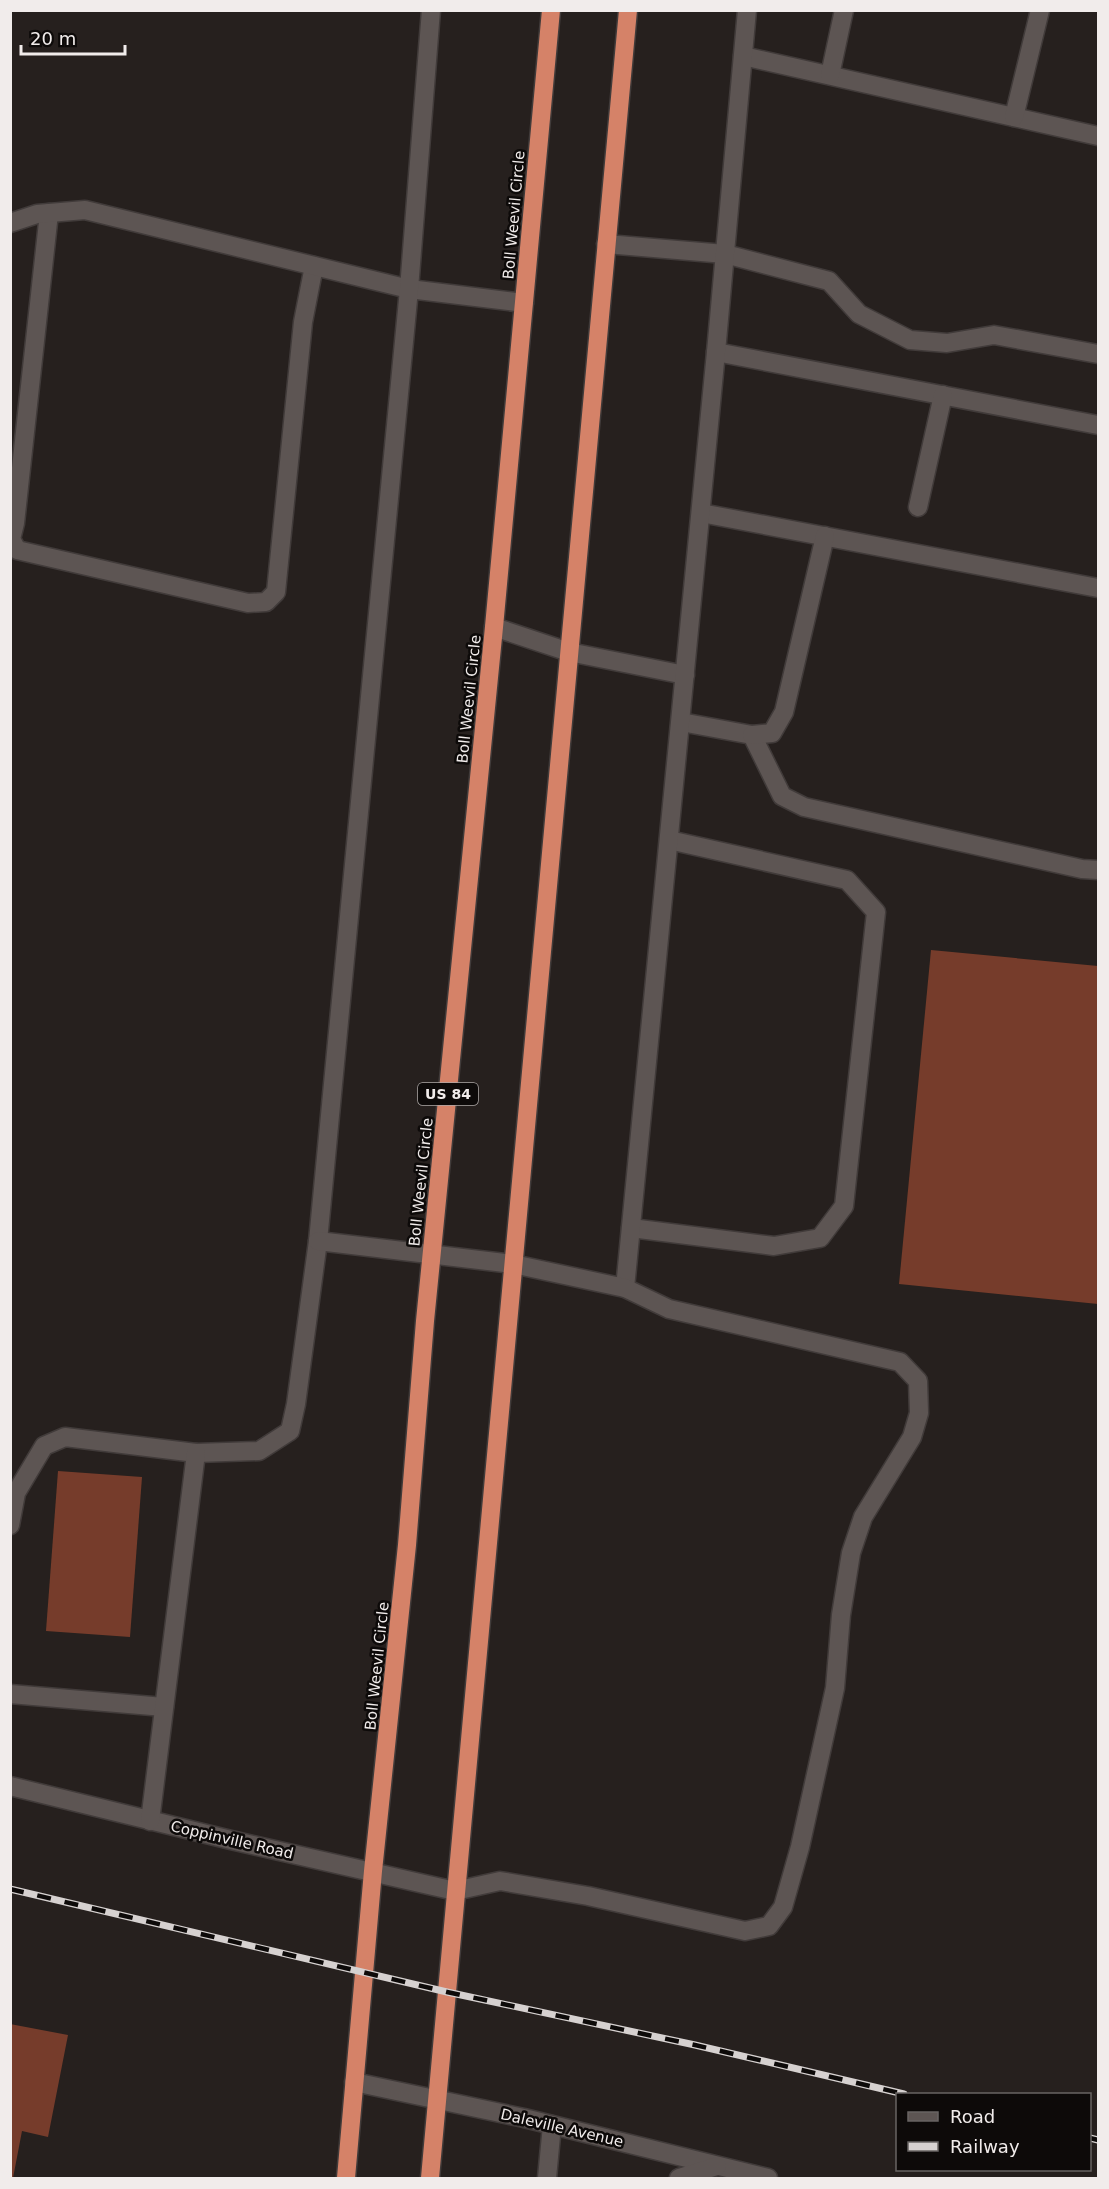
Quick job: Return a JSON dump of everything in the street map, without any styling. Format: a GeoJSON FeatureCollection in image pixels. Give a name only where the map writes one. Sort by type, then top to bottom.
{"type":"FeatureCollection","features":[{"type":"Feature","properties":{"kind":"highway","name":"Boll Weevil Circle"},"geometry":{"type":"LineString","coordinates":[[346,2178],[373,1871],[407,1545],[431,1256],[494,627],[551,10]]}},
{"type":"Feature","properties":{"kind":"highway"},"geometry":{"type":"LineString","coordinates":[[430,2178],[628,10]]}},
{"type":"Feature","properties":{"kind":"street"},"geometry":{"type":"LineString","coordinates":[[10,1526],[16,1493],[44,1446],[65,1437],[196,1453],[259,1451],[290,1431],[296,1404],[318,1241],[410,289],[430,10]]}},
{"type":"Feature","properties":{"kind":"street"},"geometry":{"type":"LineString","coordinates":[[625,1288],[701,513],[747,10]]}},
{"type":"Feature","properties":{"kind":"street"},"geometry":{"type":"LineString","coordinates":[[830,75],[844,10]]}},
{"type":"Feature","properties":{"kind":"street"},"geometry":{"type":"LineString","coordinates":[[1014,117],[1040,10]]}},
{"type":"Feature","properties":{"kind":"street"},"geometry":{"type":"LineString","coordinates":[[743,56],[1098,136]]}},
{"type":"Feature","properties":{"kind":"street"},"geometry":{"type":"LineString","coordinates":[[10,223],[37,214],[85,210],[410,289],[524,303]]}},
{"type":"Feature","properties":{"kind":"street"},"geometry":{"type":"LineString","coordinates":[[49,213],[15,523],[11,539],[16,550],[248,603],[266,602],[276,592],[303,322],[314,266]]}},
{"type":"Feature","properties":{"kind":"street"},"geometry":{"type":"LineString","coordinates":[[606,244],[725,254],[829,281],[859,314],[910,340],[947,343],[994,335],[1098,354]]}},
{"type":"Feature","properties":{"kind":"street"},"geometry":{"type":"LineString","coordinates":[[716,352],[1098,425]]}},
{"type":"Feature","properties":{"kind":"street"},"geometry":{"type":"LineString","coordinates":[[918,507],[943,395]]}},
{"type":"Feature","properties":{"kind":"street"},"geometry":{"type":"LineString","coordinates":[[701,513],[1098,588]]}},
{"type":"Feature","properties":{"kind":"street"},"geometry":{"type":"LineString","coordinates":[[681,722],[752,735],[772,733],[784,712],[825,536]]}},
{"type":"Feature","properties":{"kind":"street"},"geometry":{"type":"LineString","coordinates":[[494,627],[569,652],[685,675]]}},
{"type":"Feature","properties":{"kind":"street"},"geometry":{"type":"LineString","coordinates":[[752,735],[782,796],[804,807],[1082,869],[1098,870]]}},
{"type":"Feature","properties":{"kind":"street"},"geometry":{"type":"LineString","coordinates":[[631,1228],[774,1246],[820,1238],[844,1206],[876,912],[847,880],[669,840]]}},
{"type":"Feature","properties":{"kind":"street"},"geometry":{"type":"LineString","coordinates":[[318,1241],[513,1264],[625,1288],[669,1309],[900,1362],[918,1381],[919,1413],[912,1437],[862,1517],[851,1552],[841,1615],[835,1688],[800,1847],[783,1907],[769,1926],[745,1931],[588,1896],[500,1881],[455,1891]]}},
{"type":"Feature","properties":{"kind":"street"},"geometry":{"type":"LineString","coordinates":[[150,1821],[196,1453]]}},
{"type":"Feature","properties":{"kind":"street"},"geometry":{"type":"LineString","coordinates":[[10,1694],[164,1707]]}},
{"type":"Feature","properties":{"kind":"street","name":"Coppinville Road"},"geometry":{"type":"LineString","coordinates":[[10,1786],[150,1821],[455,1891]]}},
{"type":"Feature","properties":{"kind":"street","name":"Daleville Avenue"},"geometry":{"type":"LineString","coordinates":[[354,2082],[552,2125],[768,2178]]}},
{"type":"Feature","properties":{"kind":"street"},"geometry":{"type":"LineString","coordinates":[[547,2178],[552,2125]]}},
{"type":"Feature","properties":{"kind":"street"},"geometry":{"type":"LineString","coordinates":[[679,2178],[717,2166]]}},
{"type":"Feature","properties":{"kind":"building"},"geometry":{"type":"Polygon","coordinates":[[[931,950],[1098,966],[1098,1304],[899,1284],[931,950]]]}},
{"type":"Feature","properties":{"kind":"building"},"geometry":{"type":"Polygon","coordinates":[[[58,1471],[142,1477],[130,1637],[46,1631],[58,1471]]]}},
{"type":"Feature","properties":{"kind":"building"},"geometry":{"type":"Polygon","coordinates":[[[10,2024],[68,2035],[48,2137],[22,2131],[13,2178],[10,2178],[10,2024]]]}},
{"type":"Feature","properties":{"kind":"railway"},"geometry":{"type":"LineString","coordinates":[[10,1889],[447,1992],[695,2045],[900,2093]]}},
{"type":"Feature","properties":{"kind":"railway"},"geometry":{"type":"LineString","coordinates":[[1091,2138],[1098,2140]]}}]}
